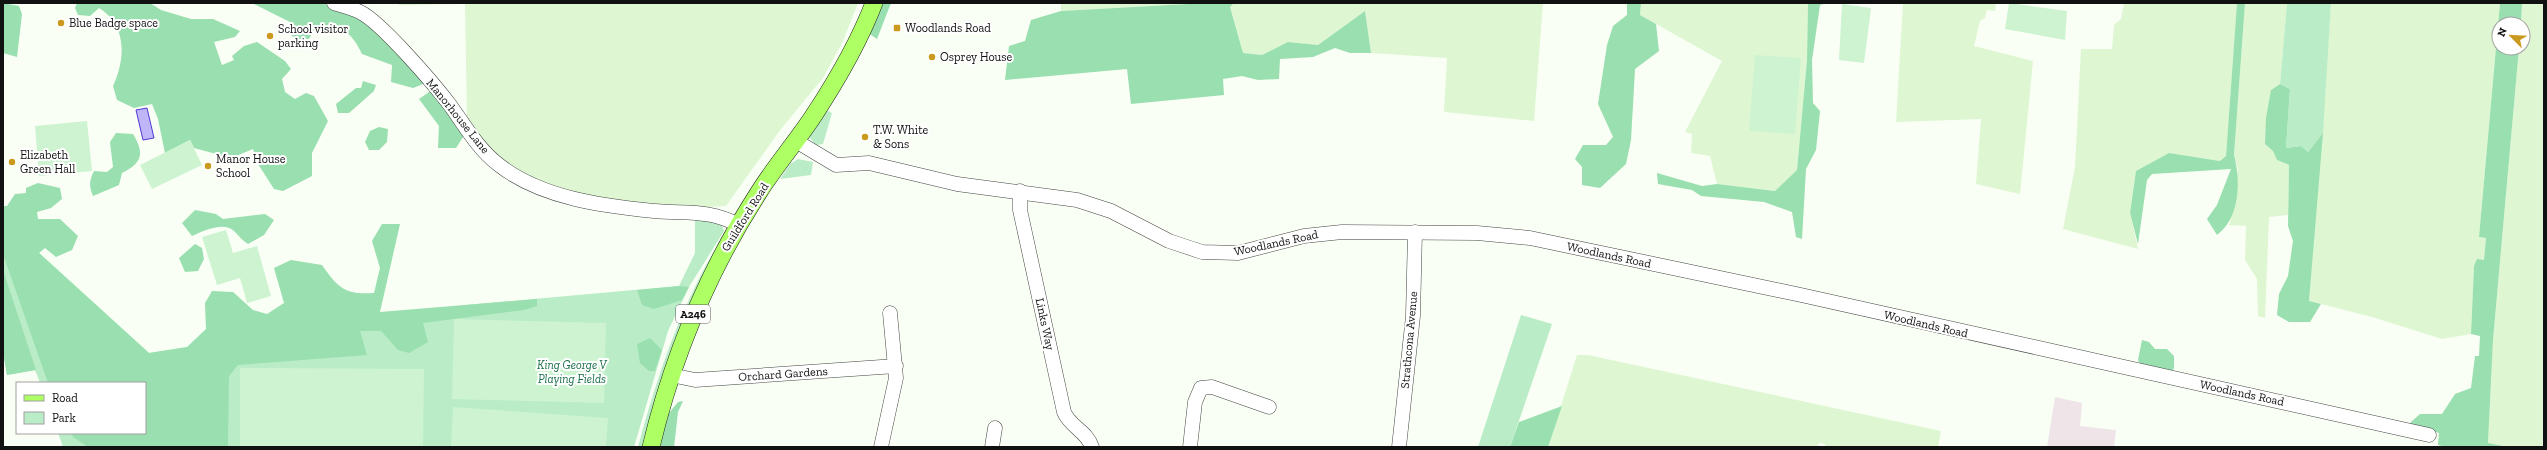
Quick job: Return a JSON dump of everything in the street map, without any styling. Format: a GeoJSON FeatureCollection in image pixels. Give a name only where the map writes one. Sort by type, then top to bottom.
{"type":"FeatureCollection","features":[{"type":"Feature","properties":{"kind":"main road","name":"Guildford Road"},"geometry":{"type":"LineString","coordinates":[[651,447],[671,374],[693,315],[716,265],[739,225],[841,71],[874,3]]}},
{"type":"Feature","properties":{"kind":"street","name":"Manorhouse Lane"},"geometry":{"type":"LineString","coordinates":[[334,3],[360,12],[373,20],[432,83],[476,142],[499,165],[513,174],[553,192],[613,206],[712,214],[739,225]]}},
{"type":"Feature","properties":{"kind":"street","name":"Woodlands Road"},"geometry":{"type":"LineString","coordinates":[[796,141],[836,165],[869,164],[957,184],[1020,191],[1094,204],[1179,246],[1212,253],[1238,253],[1320,233],[1477,233],[1530,238],[1801,295],[2429,435]]}},
{"type":"Feature","properties":{"kind":"street","name":"Links Way"},"geometry":{"type":"LineString","coordinates":[[1020,191],[1020,210],[1064,412],[1070,421],[1087,436],[1092,447]]}},
{"type":"Feature","properties":{"kind":"street","name":"Strathcona Avenue"},"geometry":{"type":"LineString","coordinates":[[1399,447],[1413,316],[1415,232]]}},
{"type":"Feature","properties":{"kind":"street"},"geometry":{"type":"LineString","coordinates":[[880,447],[893,393],[896,366],[890,313]]}},
{"type":"Feature","properties":{"kind":"street","name":"Orchard Gardens"},"geometry":{"type":"LineString","coordinates":[[671,374],[695,380],[896,366]]}},
{"type":"Feature","properties":{"kind":"street"},"geometry":{"type":"LineString","coordinates":[[1190,447],[1195,402],[1201,388],[1212,387],[1269,407]]}},
{"type":"Feature","properties":{"kind":"street"},"geometry":{"type":"LineString","coordinates":[[992,447],[995,428]]}},
{"type":"Feature","properties":{"kind":"shaded area"},"geometry":{"type":"Polygon","coordinates":[[[147,108],[154,138],[143,140],[136,110],[147,108]]]}},
{"type":"Feature","properties":{"kind":"shaded area"},"geometry":{"type":"Polygon","coordinates":[[[2055,397],[2082,403],[2080,426],[2116,430],[2114,447],[2047,447],[2055,397]]]}},
{"type":"Feature","properties":{"kind":"green space"},"geometry":{"type":"Polygon","coordinates":[[[3,3],[19,6],[22,14],[17,57],[3,53],[3,3]]]}},
{"type":"Feature","properties":{"kind":"green space"},"geometry":{"type":"Polygon","coordinates":[[[77,3],[150,3],[161,10],[191,19],[213,19],[240,31],[235,37],[214,42],[222,65],[234,60],[232,56],[244,46],[257,42],[285,61],[291,69],[282,79],[285,92],[295,99],[306,93],[314,96],[328,121],[312,153],[312,176],[283,191],[274,189],[258,164],[253,149],[231,158],[194,148],[190,140],[165,153],[158,119],[152,104],[134,108],[117,100],[113,86],[120,65],[121,44],[115,24],[108,15],[99,8],[90,16],[78,15],[75,8],[77,3]]]}},
{"type":"Feature","properties":{"kind":"green space"},"geometry":{"type":"Polygon","coordinates":[[[252,3],[317,3],[334,6],[350,13],[378,32],[426,83],[413,88],[391,82],[392,65],[362,54],[354,39],[339,30],[315,28],[309,39],[300,43],[290,34],[292,23],[252,3]]]}},
{"type":"Feature","properties":{"kind":"green space"},"geometry":{"type":"Polygon","coordinates":[[[397,3],[858,3],[843,41],[823,78],[781,129],[726,206],[694,208],[638,206],[554,188],[529,176],[492,153],[467,121],[465,4],[399,5],[397,3]]]}},
{"type":"Feature","properties":{"kind":"green space"},"geometry":{"type":"Polygon","coordinates":[[[880,3],[891,3],[877,39],[868,33],[880,3]]]}},
{"type":"Feature","properties":{"kind":"green space"},"geometry":{"type":"Polygon","coordinates":[[[1061,3],[1206,3],[1061,11],[1061,3]]]}},
{"type":"Feature","properties":{"kind":"green space"},"geometry":{"type":"Polygon","coordinates":[[[1206,3],[1234,3],[1230,7],[1243,53],[1262,55],[1288,42],[1318,45],[1365,11],[1371,53],[1350,53],[1335,48],[1313,57],[1280,59],[1279,79],[1258,80],[1242,76],[1223,79],[1224,95],[1131,104],[1127,69],[1005,80],[1009,46],[1025,41],[1031,20],[1061,11],[1206,3]]]}},
{"type":"Feature","properties":{"kind":"green space"},"geometry":{"type":"Polygon","coordinates":[[[1234,3],[1543,3],[1534,121],[1444,112],[1447,58],[1371,53],[1365,11],[1318,45],[1288,42],[1262,55],[1243,53],[1230,7],[1234,3]]]}},
{"type":"Feature","properties":{"kind":"green space"},"geometry":{"type":"Polygon","coordinates":[[[1627,3],[1641,3],[1640,15],[1656,24],[1659,51],[1635,69],[1631,140],[1626,164],[1600,188],[1582,185],[1582,167],[1575,159],[1583,145],[1606,145],[1613,137],[1598,104],[1607,45],[1613,26],[1627,15],[1627,3]]]}},
{"type":"Feature","properties":{"kind":"green space"},"geometry":{"type":"Polygon","coordinates":[[[1641,3],[1808,3],[1807,60],[1797,170],[1776,191],[1717,184],[1710,156],[1691,153],[1692,134],[1685,132],[1722,61],[1640,15],[1641,3]]]}},
{"type":"Feature","properties":{"kind":"green space"},"geometry":{"type":"Polygon","coordinates":[[[1808,3],[1827,3],[1820,5],[1812,60],[1813,103],[1820,111],[1816,150],[1806,169],[1802,239],[1796,237],[1792,212],[1764,202],[1701,196],[1692,190],[1658,184],[1657,173],[1702,186],[1717,184],[1775,191],[1797,170],[1807,60],[1808,3]]]}},
{"type":"Feature","properties":{"kind":"green space"},"geometry":{"type":"Polygon","coordinates":[[[1903,3],[1996,3],[1995,11],[1987,10],[1985,18],[1980,21],[1974,46],[2033,61],[2020,194],[1976,184],[1981,119],[1896,122],[1903,3]]]}},
{"type":"Feature","properties":{"kind":"green space"},"geometry":{"type":"Polygon","coordinates":[[[2009,3],[2067,11],[2065,40],[2005,29],[2009,3]]]}},
{"type":"Feature","properties":{"kind":"green space"},"geometry":{"type":"Polygon","coordinates":[[[2124,3],[2237,3],[2226,156],[2220,161],[2169,153],[2136,171],[2130,213],[2138,249],[2063,229],[2075,167],[2081,49],[2112,49],[2114,25],[2121,19],[2124,3]]]}},
{"type":"Feature","properties":{"kind":"green space"},"geometry":{"type":"Polygon","coordinates":[[[2237,3],[2245,3],[2234,155],[2238,176],[2238,187],[2237,198],[2230,219],[2225,228],[2217,235],[2207,219],[2217,205],[2231,169],[2152,174],[2147,180],[2138,244],[2130,213],[2136,171],[2169,153],[2220,161],[2226,156],[2237,3]]]}},
{"type":"Feature","properties":{"kind":"green space"},"geometry":{"type":"Polygon","coordinates":[[[2245,3],[2287,3],[2280,84],[2271,90],[2273,151],[2277,160],[2289,165],[2288,215],[2269,217],[2265,318],[2258,316],[2257,279],[2245,260],[2246,226],[2228,225],[2230,223],[2238,169],[2234,155],[2245,3]]]}},
{"type":"Feature","properties":{"kind":"green space"},"geometry":{"type":"Polygon","coordinates":[[[2287,3],[2331,3],[2323,133],[2308,152],[2301,146],[2286,148],[2290,89],[2280,84],[2287,3]]]}},
{"type":"Feature","properties":{"kind":"green space"},"geometry":{"type":"Polygon","coordinates":[[[2331,3],[2500,3],[2499,16],[2491,16],[2491,56],[2495,56],[2479,237],[2486,238],[2484,260],[2474,266],[2471,334],[2442,339],[2372,317],[2309,301],[2331,3]]]}},
{"type":"Feature","properties":{"kind":"green space"},"geometry":{"type":"Polygon","coordinates":[[[2500,3],[2522,3],[2521,16],[2499,16],[2500,3]]]}},
{"type":"Feature","properties":{"kind":"green space"},"geometry":{"type":"Polygon","coordinates":[[[2522,3],[2544,3],[2544,447],[2508,447],[2488,444],[2493,340],[2518,56],[2531,56],[2531,16],[2521,16],[2522,3]]]}},
{"type":"Feature","properties":{"kind":"green space"},"geometry":{"type":"Polygon","coordinates":[[[1842,4],[1871,8],[1864,63],[1839,60],[1842,4]]]}},
{"type":"Feature","properties":{"kind":"green space"},"geometry":{"type":"Polygon","coordinates":[[[1755,55],[1801,58],[1795,134],[1749,131],[1755,55]]]}},
{"type":"Feature","properties":{"kind":"green space"},"geometry":{"type":"Polygon","coordinates":[[[2495,56],[2518,56],[2493,340],[2488,443],[2507,447],[2446,447],[2438,445],[2439,433],[2410,425],[2411,422],[2420,414],[2442,414],[2455,394],[2471,388],[2475,356],[2479,356],[2480,336],[2471,334],[2474,266],[2477,259],[2484,260],[2486,238],[2479,237],[2495,56]]]}},
{"type":"Feature","properties":{"kind":"green space"},"geometry":{"type":"Polygon","coordinates":[[[363,81],[376,85],[374,91],[349,113],[338,113],[336,104],[356,88],[361,88],[363,81]]]}},
{"type":"Feature","properties":{"kind":"green space"},"geometry":{"type":"Polygon","coordinates":[[[2280,84],[2290,89],[2286,148],[2301,146],[2308,152],[2323,133],[2309,301],[2321,304],[2310,322],[2289,322],[2277,315],[2279,294],[2288,276],[2293,241],[2288,226],[2289,165],[2277,160],[2273,151],[2265,144],[2266,118],[2271,90],[2280,84]]]}},
{"type":"Feature","properties":{"kind":"green space"},"geometry":{"type":"Polygon","coordinates":[[[432,90],[465,134],[456,148],[438,148],[439,126],[419,99],[432,90]]]}},
{"type":"Feature","properties":{"kind":"green space"},"geometry":{"type":"Polygon","coordinates":[[[826,110],[832,113],[823,144],[816,145],[809,137],[810,132],[826,110]]]}},
{"type":"Feature","properties":{"kind":"green space"},"geometry":{"type":"Polygon","coordinates":[[[87,121],[92,171],[39,176],[35,126],[87,121]]]}},
{"type":"Feature","properties":{"kind":"green space"},"geometry":{"type":"Polygon","coordinates":[[[379,127],[388,129],[387,142],[379,150],[369,150],[365,142],[370,131],[379,127]]]}},
{"type":"Feature","properties":{"kind":"green space"},"geometry":{"type":"Polygon","coordinates":[[[116,133],[133,134],[139,147],[140,157],[134,166],[122,173],[119,185],[93,196],[90,184],[94,171],[107,172],[113,167],[110,142],[116,133]]]}},
{"type":"Feature","properties":{"kind":"green space"},"geometry":{"type":"Polygon","coordinates":[[[190,140],[202,165],[152,189],[140,165],[190,140]]]}},
{"type":"Feature","properties":{"kind":"green space"},"geometry":{"type":"Polygon","coordinates":[[[798,159],[813,162],[811,175],[780,179],[790,164],[798,159]]]}},
{"type":"Feature","properties":{"kind":"green space"},"geometry":{"type":"Polygon","coordinates":[[[38,183],[60,188],[62,199],[51,208],[37,212],[38,219],[60,219],[78,236],[72,250],[56,257],[45,248],[39,253],[149,353],[187,347],[206,329],[205,303],[212,291],[233,292],[253,310],[267,314],[284,303],[274,268],[291,260],[322,265],[338,284],[349,291],[356,293],[374,293],[380,268],[372,241],[382,224],[400,224],[380,312],[537,299],[537,306],[524,310],[423,323],[428,342],[409,353],[398,350],[381,331],[360,331],[367,355],[238,365],[229,376],[228,447],[88,447],[73,437],[72,434],[146,434],[146,382],[48,382],[3,254],[3,206],[7,206],[15,194],[26,193],[26,188],[38,183]]]}},
{"type":"Feature","properties":{"kind":"green space"},"geometry":{"type":"Polygon","coordinates":[[[195,210],[216,214],[223,219],[265,214],[274,220],[264,235],[248,244],[230,228],[225,227],[213,228],[192,236],[182,223],[195,210]]]}},
{"type":"Feature","properties":{"kind":"green space","name":"King George V Playing Fields"},"geometry":{"type":"Polygon","coordinates":[[[695,216],[722,226],[724,231],[689,287],[668,331],[634,447],[63,447],[58,434],[146,434],[146,382],[40,382],[35,370],[7,375],[3,351],[3,220],[149,353],[465,305],[679,286],[695,253],[695,216]]]}},
{"type":"Feature","properties":{"kind":"green space"},"geometry":{"type":"Polygon","coordinates":[[[226,230],[233,253],[257,246],[271,296],[247,303],[240,278],[217,285],[202,237],[226,230]]]}},
{"type":"Feature","properties":{"kind":"green space"},"geometry":{"type":"Polygon","coordinates":[[[724,234],[644,447],[638,447],[654,391],[673,337],[696,285],[724,234]]]}},
{"type":"Feature","properties":{"kind":"green space"},"geometry":{"type":"Polygon","coordinates":[[[195,244],[202,248],[204,259],[198,271],[185,272],[179,258],[195,244]]]}},
{"type":"Feature","properties":{"kind":"green space"},"geometry":{"type":"Polygon","coordinates":[[[3,270],[36,370],[7,375],[3,351],[3,270]]]}},
{"type":"Feature","properties":{"kind":"green space"},"geometry":{"type":"Polygon","coordinates":[[[679,286],[689,287],[682,300],[654,309],[642,305],[637,290],[679,286]]]}},
{"type":"Feature","properties":{"kind":"green space"},"geometry":{"type":"Polygon","coordinates":[[[1521,315],[1552,324],[1510,447],[1478,447],[1521,315]]]}},
{"type":"Feature","properties":{"kind":"green space"},"geometry":{"type":"Polygon","coordinates":[[[454,319],[606,323],[604,403],[452,399],[454,319]]]}},
{"type":"Feature","properties":{"kind":"green space"},"geometry":{"type":"Polygon","coordinates":[[[650,338],[662,350],[655,371],[649,371],[640,363],[637,344],[650,338]]]}},
{"type":"Feature","properties":{"kind":"green space"},"geometry":{"type":"Polygon","coordinates":[[[2142,340],[2149,342],[2155,349],[2167,349],[2174,356],[2174,368],[2172,372],[2140,365],[2138,360],[2142,340]]]}},
{"type":"Feature","properties":{"kind":"green space"},"geometry":{"type":"Polygon","coordinates":[[[1577,355],[1588,355],[1941,431],[1938,447],[1825,447],[1825,444],[1819,443],[1817,447],[1548,447],[1577,355]]]}},
{"type":"Feature","properties":{"kind":"green space"},"geometry":{"type":"Polygon","coordinates":[[[240,368],[424,369],[423,447],[240,447],[240,368]]]}},
{"type":"Feature","properties":{"kind":"green space"},"geometry":{"type":"Polygon","coordinates":[[[683,401],[678,412],[674,447],[658,447],[665,418],[678,402],[683,401]]]}},
{"type":"Feature","properties":{"kind":"green space"},"geometry":{"type":"Polygon","coordinates":[[[1562,406],[1548,447],[1510,447],[1519,422],[1562,406]]]}},
{"type":"Feature","properties":{"kind":"green space"},"geometry":{"type":"Polygon","coordinates":[[[453,407],[608,418],[606,447],[451,447],[453,407]]]}},
{"type":"Feature","properties":{"kind":"place","name":"Blue Badge space"},"geometry":{"type":"Point","coordinates":[61,23]}},
{"type":"Feature","properties":{"kind":"place","name":"Woodlands Road"},"geometry":{"type":"Point","coordinates":[897,28]}},
{"type":"Feature","properties":{"kind":"place","name":"School visitor parking"},"geometry":{"type":"Point","coordinates":[270,36]}},
{"type":"Feature","properties":{"kind":"place","name":"Osprey House"},"geometry":{"type":"Point","coordinates":[932,57]}},
{"type":"Feature","properties":{"kind":"place","name":"T.W. White & Sons"},"geometry":{"type":"Point","coordinates":[865,137]}},
{"type":"Feature","properties":{"kind":"place","name":"Elizabeth Green Hall"},"geometry":{"type":"Point","coordinates":[12,162]}},
{"type":"Feature","properties":{"kind":"place","name":"Manor House School"},"geometry":{"type":"Point","coordinates":[208,166]}}]}
